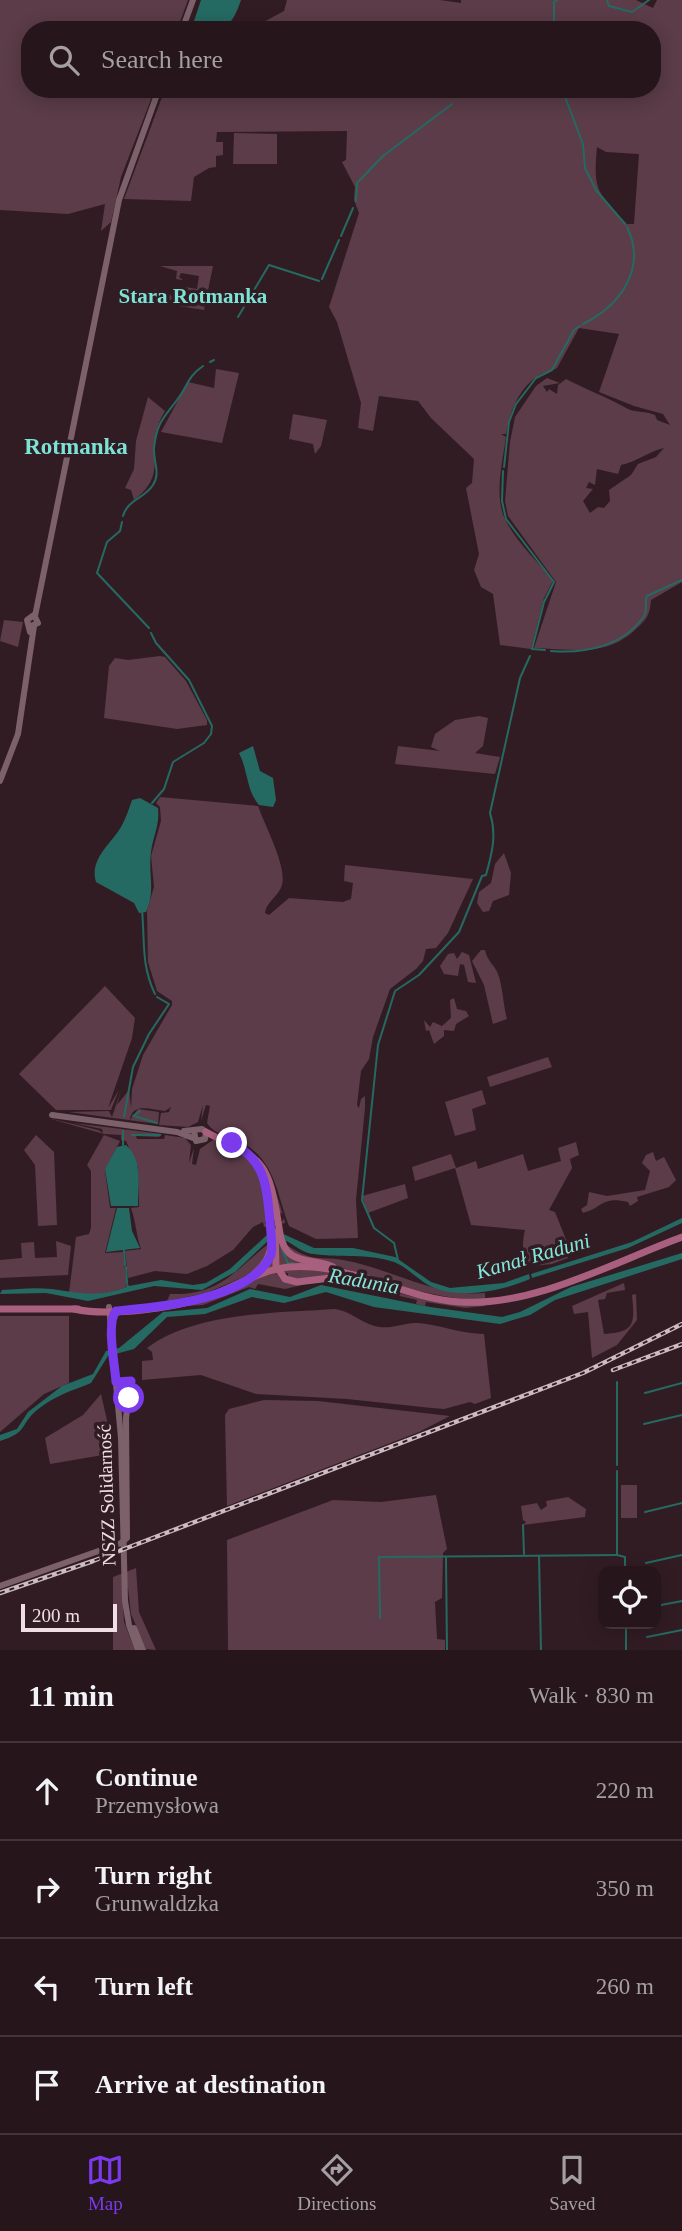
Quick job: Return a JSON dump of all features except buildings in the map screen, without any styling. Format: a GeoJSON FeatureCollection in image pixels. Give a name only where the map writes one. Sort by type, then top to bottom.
{"type":"FeatureCollection","features":[{"type":"Feature","properties":{"kind":"main road"},"geometry":{"type":"LineString","coordinates":[[185,21],[193,0]]}},
{"type":"Feature","properties":{"kind":"main road"},"geometry":{"type":"LineString","coordinates":[[0,781],[18,734],[33,626],[38,621],[34,615],[119,200],[156,98]]}},
{"type":"Feature","properties":{"kind":"main road"},"geometry":{"type":"LineString","coordinates":[[52,1113],[194,1134],[201,1128],[205,1136]]}},
{"type":"Feature","properties":{"kind":"main road"},"geometry":{"type":"LineString","coordinates":[[194,1134],[197,1142],[205,1136],[220,1139],[245,1151],[259,1163],[270,1181],[275,1229]]}},
{"type":"Feature","properties":{"kind":"main road"},"geometry":{"type":"LineString","coordinates":[[245,1151],[264,1180],[275,1229],[277,1269],[285,1279],[295,1282],[347,1275]]}},
{"type":"Feature","properties":{"kind":"main road"},"geometry":{"type":"LineString","coordinates":[[0,1309],[113,1311],[176,1303],[207,1297],[249,1278],[279,1269],[315,1268],[459,1302],[521,1296],[682,1237]]}},
{"type":"Feature","properties":{"kind":"main road"},"geometry":{"type":"LineString","coordinates":[[277,1243],[296,1258],[326,1264],[347,1275]]}},
{"type":"Feature","properties":{"kind":"main road"},"geometry":{"type":"LineString","coordinates":[[249,1278],[267,1262],[277,1243]]}},
{"type":"Feature","properties":{"kind":"main road","name":"NSZZ Solidarność"},"geometry":{"type":"LineString","coordinates":[[113,1311],[111,1334],[122,1481],[124,1587],[126,1607],[140,1650]]}},
{"type":"Feature","properties":{"kind":"main road"},"geometry":{"type":"LineString","coordinates":[[0,1586],[80,1559],[127,1539],[126,1418],[131,1381],[116,1382]]}},
{"type":"Feature","properties":{"kind":"shaded area"},"geometry":{"type":"Polygon","coordinates":[[[0,0],[188,0],[180,21],[21,21],[21,98],[152,98],[121,177],[111,222],[101,231],[105,204],[68,214],[0,210],[0,0]]]}},
{"type":"Feature","properties":{"kind":"shaded area"},"geometry":{"type":"Polygon","coordinates":[[[201,0],[241,0],[231,21],[194,21],[201,0]]]}},
{"type":"Feature","properties":{"kind":"shaded area"},"geometry":{"type":"Polygon","coordinates":[[[287,0],[440,0],[461,3],[461,0],[636,0],[653,8],[657,0],[682,0],[682,582],[651,600],[649,613],[626,638],[614,644],[588,650],[534,648],[556,582],[508,516],[505,501],[515,417],[536,386],[547,378],[560,383],[543,386],[547,392],[549,389],[557,394],[558,385],[566,379],[628,409],[655,415],[657,420],[670,425],[663,414],[599,392],[619,334],[579,328],[557,368],[541,374],[525,387],[513,409],[506,434],[501,434],[506,437],[500,486],[503,514],[519,541],[553,581],[544,598],[531,649],[500,645],[493,594],[481,587],[474,570],[479,554],[466,488],[472,483],[474,459],[431,418],[418,401],[379,396],[373,431],[358,428],[361,403],[337,322],[329,307],[359,213],[354,200],[355,187],[342,162],[346,160],[347,131],[217,132],[216,142],[223,142],[223,155],[216,156],[216,167],[194,177],[191,201],[124,199],[162,98],[661,98],[661,21],[266,21],[284,11],[287,0]],[[597,147],[596,173],[599,190],[627,224],[634,224],[639,154],[606,152],[597,147]],[[664,448],[621,465],[618,474],[597,469],[595,485],[589,482],[586,488],[593,489],[583,501],[590,513],[598,507],[604,508],[610,501],[609,490],[631,475],[638,464],[656,457],[664,448]]]}},
{"type":"Feature","properties":{"kind":"shaded area"},"geometry":{"type":"Polygon","coordinates":[[[234,133],[277,134],[277,164],[233,164],[234,133]]]}},
{"type":"Feature","properties":{"kind":"shaded area"},"geometry":{"type":"Polygon","coordinates":[[[160,266],[213,266],[204,310],[152,302],[154,289],[175,297],[183,295],[185,287],[197,289],[199,276],[181,273],[179,277],[183,280],[176,279],[177,271],[160,266]]]}},
{"type":"Feature","properties":{"kind":"shaded area"},"geometry":{"type":"Polygon","coordinates":[[[216,369],[239,373],[222,443],[161,432],[188,382],[214,388],[216,369]]]}},
{"type":"Feature","properties":{"kind":"shaded area"},"geometry":{"type":"Polygon","coordinates":[[[148,397],[165,411],[156,437],[152,479],[134,500],[131,490],[125,488],[134,469],[136,441],[148,397]]]}},
{"type":"Feature","properties":{"kind":"shaded area"},"geometry":{"type":"Polygon","coordinates":[[[293,414],[327,420],[321,446],[315,454],[313,444],[289,439],[293,414]]]}},
{"type":"Feature","properties":{"kind":"shaded area"},"geometry":{"type":"Polygon","coordinates":[[[4,620],[23,622],[18,647],[0,641],[4,620]]]}},
{"type":"Feature","properties":{"kind":"shaded area"},"geometry":{"type":"Polygon","coordinates":[[[165,657],[186,681],[207,720],[207,725],[177,729],[104,718],[109,666],[115,658],[128,660],[165,657]]]}},
{"type":"Feature","properties":{"kind":"shaded area"},"geometry":{"type":"Polygon","coordinates":[[[479,716],[488,718],[483,746],[475,753],[500,757],[495,774],[395,764],[398,746],[440,751],[431,747],[435,734],[455,720],[479,716]]]}},
{"type":"Feature","properties":{"kind":"shaded area"},"geometry":{"type":"Polygon","coordinates":[[[253,746],[260,771],[273,778],[276,800],[273,807],[259,805],[249,786],[239,753],[253,746]]]}},
{"type":"Feature","properties":{"kind":"shaded area"},"geometry":{"type":"Polygon","coordinates":[[[160,797],[258,806],[283,877],[280,889],[266,909],[265,913],[269,915],[289,898],[343,902],[351,899],[353,883],[344,881],[345,865],[473,879],[448,933],[436,948],[426,949],[423,961],[416,969],[390,989],[373,1037],[369,1059],[361,1071],[357,1105],[359,1108],[361,1099],[365,1096],[365,1108],[356,1200],[358,1238],[316,1239],[289,1226],[274,1181],[263,1161],[245,1144],[210,1127],[207,1123],[210,1106],[206,1105],[201,1121],[203,1105],[198,1122],[188,1127],[159,1125],[161,1113],[169,1112],[171,1107],[165,1111],[138,1109],[159,1112],[158,1124],[69,1112],[109,1111],[112,1117],[121,1090],[117,1105],[129,1090],[131,1108],[132,1089],[143,1055],[172,1005],[172,1001],[157,991],[148,962],[147,910],[154,887],[151,856],[161,821],[160,807],[156,803],[160,797]]]}},
{"type":"Feature","properties":{"kind":"shaded area"},"geometry":{"type":"Polygon","coordinates":[[[140,798],[158,808],[158,814],[150,860],[151,897],[146,912],[139,913],[134,903],[96,882],[95,874],[98,859],[121,827],[132,800],[140,798]]]}},
{"type":"Feature","properties":{"kind":"shaded area"},"geometry":{"type":"Polygon","coordinates":[[[504,853],[511,873],[509,895],[493,901],[489,911],[483,912],[477,903],[479,892],[491,883],[495,864],[504,853]]]}},
{"type":"Feature","properties":{"kind":"shaded area"},"geometry":{"type":"Polygon","coordinates":[[[481,950],[485,950],[498,974],[507,1019],[493,1024],[484,985],[472,961],[481,950]]]}},
{"type":"Feature","properties":{"kind":"shaded area"},"geometry":{"type":"Polygon","coordinates":[[[462,952],[469,955],[476,983],[468,982],[464,965],[460,964],[458,976],[444,974],[440,966],[448,954],[454,953],[457,959],[462,952]]]}},
{"type":"Feature","properties":{"kind":"shaded area"},"geometry":{"type":"Polygon","coordinates":[[[105,986],[135,1018],[132,1038],[108,1108],[119,1090],[111,1110],[56,1110],[19,1074],[105,986]]]}},
{"type":"Feature","properties":{"kind":"shaded area"},"geometry":{"type":"Polygon","coordinates":[[[454,998],[457,1009],[466,1011],[469,1016],[456,1024],[454,1031],[444,1030],[444,1036],[434,1044],[429,1030],[426,1031],[424,1020],[430,1027],[433,1022],[442,1026],[451,1018],[450,1000],[454,998]]]}},
{"type":"Feature","properties":{"kind":"shaded area"},"geometry":{"type":"Polygon","coordinates":[[[548,1057],[552,1067],[490,1087],[487,1077],[548,1057]]]}},
{"type":"Feature","properties":{"kind":"shaded area"},"geometry":{"type":"Polygon","coordinates":[[[482,1090],[486,1104],[472,1109],[476,1130],[455,1136],[445,1102],[482,1090]]]}},
{"type":"Feature","properties":{"kind":"shaded area"},"geometry":{"type":"Polygon","coordinates":[[[51,1119],[103,1133],[102,1129],[73,1123],[162,1134],[159,1137],[136,1136],[137,1139],[164,1139],[165,1135],[185,1138],[191,1145],[189,1163],[194,1148],[192,1164],[196,1165],[200,1149],[213,1140],[224,1142],[251,1162],[263,1182],[268,1210],[265,1224],[271,1224],[271,1216],[273,1224],[275,1223],[272,1205],[265,1180],[252,1157],[267,1180],[277,1223],[284,1218],[285,1223],[264,1227],[263,1222],[253,1227],[233,1250],[207,1266],[187,1274],[155,1271],[128,1278],[125,1251],[141,1249],[131,1208],[139,1207],[138,1168],[126,1141],[121,1140],[121,1135],[104,1134],[51,1119]]]}},
{"type":"Feature","properties":{"kind":"shaded area"},"geometry":{"type":"Polygon","coordinates":[[[36,1135],[54,1152],[57,1225],[38,1226],[35,1165],[24,1150],[36,1135]]]}},
{"type":"Feature","properties":{"kind":"shaded area"},"geometry":{"type":"Polygon","coordinates":[[[104,1135],[120,1141],[105,1170],[110,1208],[116,1208],[105,1253],[123,1252],[127,1287],[99,1294],[69,1293],[76,1237],[89,1234],[91,1228],[91,1171],[87,1165],[104,1135]]]}},
{"type":"Feature","properties":{"kind":"shaded area"},"geometry":{"type":"Polygon","coordinates":[[[214,1135],[243,1145],[254,1154],[270,1179],[282,1213],[278,1214],[271,1186],[259,1164],[240,1147],[214,1135]]]}},
{"type":"Feature","properties":{"kind":"shaded area"},"geometry":{"type":"Polygon","coordinates":[[[576,1142],[579,1155],[570,1159],[572,1168],[549,1210],[555,1212],[569,1247],[565,1249],[568,1258],[552,1264],[532,1266],[528,1262],[523,1249],[525,1230],[471,1225],[455,1168],[415,1181],[412,1167],[451,1154],[456,1168],[476,1161],[478,1169],[523,1154],[528,1171],[561,1161],[558,1148],[576,1142]]]}},
{"type":"Feature","properties":{"kind":"shaded area"},"geometry":{"type":"Polygon","coordinates":[[[126,1145],[137,1165],[138,1206],[111,1206],[105,1169],[117,1147],[126,1145]]]}},
{"type":"Feature","properties":{"kind":"shaded area"},"geometry":{"type":"Polygon","coordinates":[[[653,1152],[656,1161],[664,1157],[676,1180],[669,1187],[637,1197],[638,1201],[630,1206],[628,1202],[612,1200],[583,1213],[581,1209],[587,1205],[589,1192],[607,1196],[645,1190],[650,1171],[642,1163],[646,1155],[653,1152]]]}},
{"type":"Feature","properties":{"kind":"shaded area"},"geometry":{"type":"Polygon","coordinates":[[[405,1184],[408,1198],[368,1213],[362,1196],[405,1184]]]}},
{"type":"Feature","properties":{"kind":"shaded area"},"geometry":{"type":"Polygon","coordinates":[[[117,1208],[129,1208],[132,1231],[140,1248],[106,1252],[117,1208]]]}},
{"type":"Feature","properties":{"kind":"shaded area"},"geometry":{"type":"Polygon","coordinates":[[[682,1218],[682,1223],[628,1248],[532,1278],[531,1274],[632,1242],[682,1218]]]}},
{"type":"Feature","properties":{"kind":"shaded area"},"geometry":{"type":"Polygon","coordinates":[[[279,1232],[314,1248],[353,1248],[395,1257],[431,1282],[450,1288],[504,1283],[529,1274],[530,1279],[493,1290],[454,1293],[430,1286],[394,1262],[308,1253],[277,1238],[270,1239],[235,1272],[202,1290],[154,1286],[88,1301],[46,1293],[0,1294],[2,1290],[33,1288],[97,1294],[127,1287],[127,1283],[129,1286],[161,1280],[193,1285],[206,1283],[230,1269],[268,1234],[279,1232]]]}},
{"type":"Feature","properties":{"kind":"shaded area"},"geometry":{"type":"Polygon","coordinates":[[[56,1241],[71,1246],[68,1275],[0,1278],[0,1260],[22,1258],[21,1243],[34,1242],[35,1258],[57,1257],[56,1241]]]}},
{"type":"Feature","properties":{"kind":"shaded area"},"geometry":{"type":"Polygon","coordinates":[[[271,1242],[289,1247],[288,1254],[320,1263],[288,1264],[260,1272],[270,1260],[274,1250],[270,1250],[253,1273],[206,1293],[167,1301],[170,1294],[202,1291],[215,1286],[271,1242]]]}},
{"type":"Feature","properties":{"kind":"shaded area"},"geometry":{"type":"Polygon","coordinates":[[[289,1247],[309,1257],[361,1264],[430,1287],[485,1293],[485,1300],[462,1299],[416,1290],[304,1258],[289,1250],[289,1247]]]}},
{"type":"Feature","properties":{"kind":"shaded area"},"geometry":{"type":"Polygon","coordinates":[[[682,1253],[682,1259],[555,1300],[530,1315],[500,1324],[374,1307],[326,1292],[284,1303],[252,1297],[205,1314],[167,1317],[134,1349],[108,1356],[91,1383],[50,1401],[31,1415],[20,1431],[0,1441],[0,1435],[17,1429],[28,1412],[62,1386],[93,1374],[106,1351],[119,1348],[163,1312],[207,1308],[250,1289],[290,1297],[321,1285],[430,1307],[502,1317],[520,1312],[571,1287],[682,1253]]]}},
{"type":"Feature","properties":{"kind":"shaded area"},"geometry":{"type":"Polygon","coordinates":[[[315,1269],[337,1275],[300,1280],[287,1278],[288,1273],[276,1273],[281,1279],[328,1282],[285,1289],[258,1284],[255,1289],[249,1287],[203,1305],[167,1307],[284,1270],[315,1269]]]}},
{"type":"Feature","properties":{"kind":"shaded area"},"geometry":{"type":"Polygon","coordinates":[[[347,1279],[410,1296],[485,1303],[485,1306],[465,1308],[426,1302],[425,1306],[416,1304],[417,1300],[339,1282],[328,1282],[347,1279]]]}},
{"type":"Feature","properties":{"kind":"shaded area"},"geometry":{"type":"Polygon","coordinates":[[[624,1283],[625,1290],[607,1293],[605,1299],[598,1300],[604,1334],[622,1331],[631,1325],[632,1295],[636,1294],[637,1320],[617,1345],[592,1358],[588,1312],[574,1314],[572,1306],[624,1283]]]}},
{"type":"Feature","properties":{"kind":"shaded area"},"geometry":{"type":"Polygon","coordinates":[[[335,1309],[380,1327],[418,1323],[484,1334],[491,1398],[475,1404],[470,1402],[444,1409],[347,1399],[256,1394],[201,1375],[142,1380],[142,1361],[153,1360],[152,1352],[147,1348],[188,1327],[237,1316],[335,1309]]]}},
{"type":"Feature","properties":{"kind":"shaded area"},"geometry":{"type":"Polygon","coordinates":[[[0,1316],[69,1316],[69,1383],[44,1394],[0,1432],[0,1316]]]}},
{"type":"Feature","properties":{"kind":"shaded area"},"geometry":{"type":"Polygon","coordinates":[[[101,1394],[111,1438],[109,1454],[50,1464],[45,1438],[83,1415],[101,1394]]]}},
{"type":"Feature","properties":{"kind":"shaded area"},"geometry":{"type":"Polygon","coordinates":[[[264,1400],[318,1401],[450,1416],[419,1432],[227,1506],[225,1415],[229,1409],[264,1400]]]}},
{"type":"Feature","properties":{"kind":"shaded area"},"geometry":{"type":"Polygon","coordinates":[[[621,1485],[637,1485],[637,1518],[621,1518],[621,1485]]]}},
{"type":"Feature","properties":{"kind":"shaded area"},"geometry":{"type":"Polygon","coordinates":[[[436,1495],[447,1549],[443,1553],[442,1598],[435,1602],[437,1639],[445,1640],[445,1650],[228,1650],[227,1540],[333,1500],[381,1502],[436,1495]]]}},
{"type":"Feature","properties":{"kind":"shaded area"},"geometry":{"type":"Polygon","coordinates":[[[568,1497],[586,1509],[585,1517],[523,1525],[526,1522],[523,1520],[521,1506],[537,1503],[541,1510],[547,1506],[546,1501],[568,1497]]]}},
{"type":"Feature","properties":{"kind":"shaded area"},"geometry":{"type":"Polygon","coordinates":[[[136,1568],[139,1612],[156,1650],[146,1649],[131,1614],[128,1588],[122,1588],[124,1622],[135,1650],[113,1650],[113,1577],[136,1568]]]}},
{"type":"Feature","properties":{"kind":"waterway"},"geometry":{"type":"LineString","coordinates":[[554,21],[554,2],[557,0]]}},
{"type":"Feature","properties":{"kind":"waterway"},"geometry":{"type":"LineString","coordinates":[[607,0],[609,6],[632,12],[649,0]]}},
{"type":"Feature","properties":{"kind":"waterway"},"geometry":{"type":"LineString","coordinates":[[565,98],[583,144],[585,168],[596,190],[625,224]]}},
{"type":"Feature","properties":{"kind":"waterway"},"geometry":{"type":"LineString","coordinates":[[356,201],[357,183],[383,156],[452,104]]}},
{"type":"Feature","properties":{"kind":"waterway"},"geometry":{"type":"LineString","coordinates":[[341,236],[353,208]]}},
{"type":"Feature","properties":{"kind":"waterway"},"geometry":{"type":"LineString","coordinates":[[583,324],[609,307],[627,284],[634,257],[627,227]]}},
{"type":"Feature","properties":{"kind":"waterway"},"geometry":{"type":"LineString","coordinates":[[322,279],[339,240]]}},
{"type":"Feature","properties":{"kind":"waterway"},"geometry":{"type":"LineString","coordinates":[[238,317],[269,265],[319,281]]}},
{"type":"Feature","properties":{"kind":"waterway"},"geometry":{"type":"LineString","coordinates":[[504,467],[509,422],[516,404],[536,378],[552,370],[574,330],[580,326]]}},
{"type":"Feature","properties":{"kind":"waterway"},"geometry":{"type":"LineString","coordinates":[[210,362],[214,360]]}},
{"type":"Feature","properties":{"kind":"waterway"},"geometry":{"type":"LineString","coordinates":[[123,516],[132,502],[153,485],[157,471],[154,448],[159,426],[190,378],[203,366]]}},
{"type":"Feature","properties":{"kind":"waterway"},"geometry":{"type":"LineString","coordinates":[[503,471],[502,501],[506,519],[554,582],[544,602],[532,649],[545,650]]}},
{"type":"Feature","properties":{"kind":"waterway"},"geometry":{"type":"LineString","coordinates":[[122,522],[120,531],[107,542],[97,573],[149,628]]}},
{"type":"Feature","properties":{"kind":"waterway"},"geometry":{"type":"LineString","coordinates":[[551,651],[590,649],[615,641],[626,635],[644,616],[647,596],[682,580]]}},
{"type":"Feature","properties":{"kind":"waterway"},"geometry":{"type":"LineString","coordinates":[[151,633],[156,643],[189,680],[212,726],[211,734],[204,743],[173,762],[164,789],[152,803]]}},
{"type":"Feature","properties":{"kind":"waterway"},"geometry":{"type":"LineString","coordinates":[[398,1260],[394,1243],[374,1228],[362,1200],[378,1045],[395,991],[419,975],[459,932],[482,876],[486,875],[492,852],[490,813],[520,678],[530,656]]}},
{"type":"Feature","properties":{"kind":"waterway"},"geometry":{"type":"LineString","coordinates":[[142,910],[146,963],[155,994]]}},
{"type":"Feature","properties":{"kind":"waterway"},"geometry":{"type":"LineString","coordinates":[[124,1117],[133,1067],[149,1034],[169,1004],[157,997]]}},
{"type":"Feature","properties":{"kind":"waterway"},"geometry":{"type":"LineString","coordinates":[[133,1116],[140,1111]]}},
{"type":"Feature","properties":{"kind":"waterway"},"geometry":{"type":"LineString","coordinates":[[134,1116],[157,1123]]}},
{"type":"Feature","properties":{"kind":"waterway"},"geometry":{"type":"LineString","coordinates":[[123,1131],[123,1145]]}},
{"type":"Feature","properties":{"kind":"waterway"},"geometry":{"type":"LineString","coordinates":[[132,1135],[160,1135]]}},
{"type":"Feature","properties":{"kind":"waterway"},"geometry":{"type":"LineString","coordinates":[[124,1250],[125,1265]]}},
{"type":"Feature","properties":{"kind":"waterway"},"geometry":{"type":"LineString","coordinates":[[282,1250],[288,1263]]}},
{"type":"Feature","properties":{"kind":"waterway"},"geometry":{"type":"LineString","coordinates":[[287,1264],[293,1263]]}},
{"type":"Feature","properties":{"kind":"waterway"},"geometry":{"type":"LineString","coordinates":[[126,1267],[127,1283]]}},
{"type":"Feature","properties":{"kind":"waterway"},"geometry":{"type":"LineString","coordinates":[[617,1382],[617,1465]]}},
{"type":"Feature","properties":{"kind":"waterway"},"geometry":{"type":"LineString","coordinates":[[645,1393],[682,1383]]}},
{"type":"Feature","properties":{"kind":"waterway"},"geometry":{"type":"LineString","coordinates":[[644,1424],[682,1415]]}},
{"type":"Feature","properties":{"kind":"waterway"},"geometry":{"type":"LineString","coordinates":[[617,1471],[617,1555],[625,1557],[625,1566]]}},
{"type":"Feature","properties":{"kind":"waterway"},"geometry":{"type":"LineString","coordinates":[[645,1512],[682,1503]]}},
{"type":"Feature","properties":{"kind":"waterway"},"geometry":{"type":"LineString","coordinates":[[523,1525],[524,1554]]}},
{"type":"Feature","properties":{"kind":"waterway"},"geometry":{"type":"LineString","coordinates":[[380,1618],[379,1557],[617,1555]]}},
{"type":"Feature","properties":{"kind":"waterway"},"geometry":{"type":"LineString","coordinates":[[646,1563],[682,1555]]}},
{"type":"Feature","properties":{"kind":"waterway"},"geometry":{"type":"LineString","coordinates":[[539,1557],[541,1650]]}},
{"type":"Feature","properties":{"kind":"waterway"},"geometry":{"type":"LineString","coordinates":[[446,1558],[447,1650]]}},
{"type":"Feature","properties":{"kind":"waterway"},"geometry":{"type":"LineString","coordinates":[[661,1605],[682,1601]]}},
{"type":"Feature","properties":{"kind":"waterway"},"geometry":{"type":"LineString","coordinates":[[626,1629],[626,1650]]}},
{"type":"Feature","properties":{"kind":"waterway"},"geometry":{"type":"LineString","coordinates":[[647,1637],[682,1630]]}},
{"type":"Feature","properties":{"kind":"railway"},"geometry":{"type":"LineString","coordinates":[[0,1593],[93,1561],[583,1373],[682,1324]]}},
{"type":"Feature","properties":{"kind":"railway"},"geometry":{"type":"LineString","coordinates":[[613,1370],[682,1344]]}},
{"type":"Feature","properties":{"kind":"district","name":"Stara Rotmanka"},"geometry":{"type":"Point","coordinates":[193,296]}},
{"type":"Feature","properties":{"kind":"district","name":"Rotmanka"},"geometry":{"type":"Point","coordinates":[76,446]}},
{"type":"Feature","properties":{"kind":"route"},"geometry":{"type":"LineString","coordinates":[[129,1398],[131,1381],[116,1382],[111,1334],[112,1317],[116,1311],[168,1306],[207,1297],[249,1278],[265,1265],[271,1255],[271,1205],[267,1185],[245,1151],[232,1143]]}},
{"type":"Feature","properties":{"kind":"water label","name":"Kanał Raduni"},"geometry":{"type":"Point","coordinates":[533,1256]}},
{"type":"Feature","properties":{"kind":"water label","name":"Radunia"},"geometry":{"type":"Point","coordinates":[364,1281]}}]}
